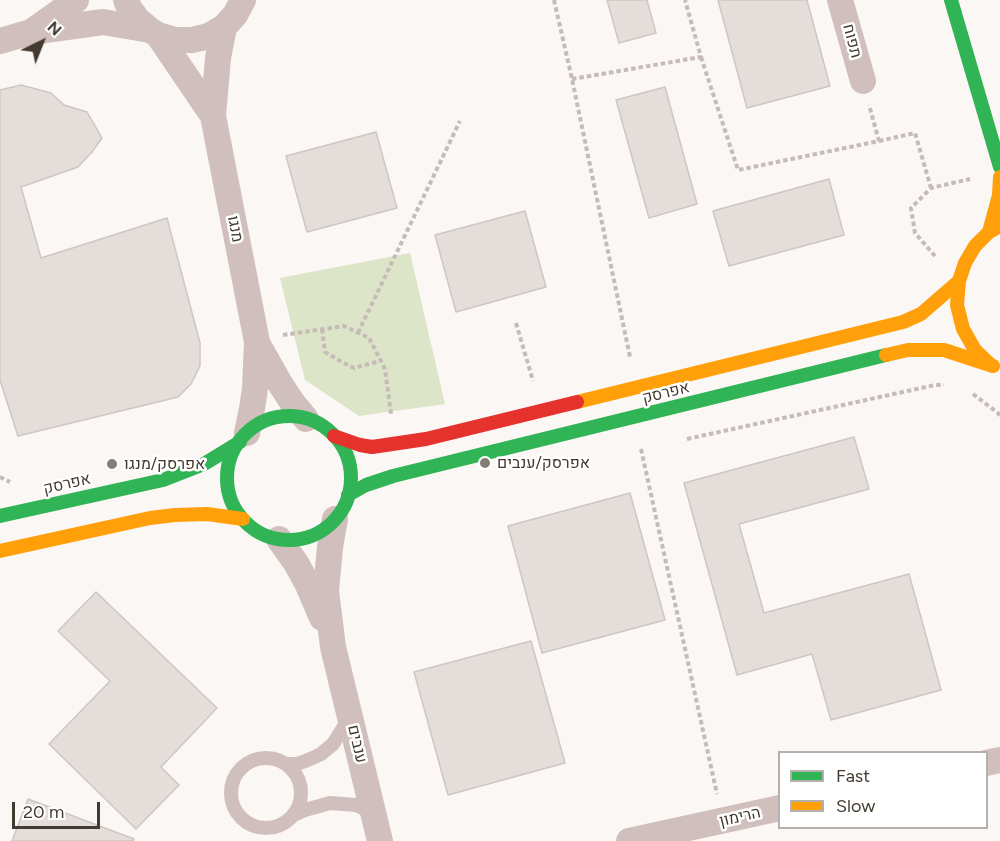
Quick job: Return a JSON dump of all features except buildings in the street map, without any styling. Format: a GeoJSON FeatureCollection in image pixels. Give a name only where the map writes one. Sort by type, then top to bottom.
{"type":"FeatureCollection","features":[{"type":"Feature","properties":{"kind":"street"},"geometry":{"type":"LineString","coordinates":[[31,32],[76,0]]}},
{"type":"Feature","properties":{"kind":"street","name":"מנגו"},"geometry":{"type":"LineString","coordinates":[[126,0],[138,20],[154,33],[213,116]]}},
{"type":"Feature","properties":{"kind":"street"},"geometry":{"type":"LineString","coordinates":[[0,41],[31,32],[103,22],[175,40],[192,40],[208,36],[224,27],[235,15],[243,0]]}},
{"type":"Feature","properties":{"kind":"street","name":"תפוח"},"geometry":{"type":"LineString","coordinates":[[840,0],[863,81]]}},
{"type":"Feature","properties":{"kind":"street"},"geometry":{"type":"LineString","coordinates":[[951,0],[1000,167]]}},
{"type":"Feature","properties":{"kind":"street","name":"מנגו"},"geometry":{"type":"LineString","coordinates":[[224,27],[218,58],[213,116],[279,382],[306,419]]}},
{"type":"Feature","properties":{"kind":"street"},"geometry":{"type":"LineString","coordinates":[[996,368],[975,350],[963,328],[957,305],[959,281],[965,263],[975,246],[994,229],[1000,177]]}},
{"type":"Feature","properties":{"kind":"street","name":"אפרסק"},"geometry":{"type":"LineString","coordinates":[[334,436],[372,447],[426,439],[903,322],[921,314],[959,281]]}},
{"type":"Feature","properties":{"kind":"street","name":"מנגו"},"geometry":{"type":"LineString","coordinates":[[243,437],[269,339]]}},
{"type":"Feature","properties":{"kind":"street","name":"אפרסק"},"geometry":{"type":"LineString","coordinates":[[348,495],[366,485],[393,476],[908,350],[944,350],[996,368]]}},
{"type":"Feature","properties":{"kind":"street"},"geometry":{"type":"LineString","coordinates":[[290,417],[306,419],[321,426],[334,436],[349,464],[351,479],[343,508],[335,519],[321,531],[292,540],[263,534],[243,519],[232,501],[228,481],[230,460],[243,437],[259,424],[274,418],[290,417]]}},
{"type":"Feature","properties":{"kind":"street","name":"אפרסק"},"geometry":{"type":"LineString","coordinates":[[0,516],[163,480],[204,464],[243,437]]}},
{"type":"Feature","properties":{"kind":"street"},"geometry":{"type":"LineString","coordinates":[[0,551],[150,518],[207,514],[243,519]]}},
{"type":"Feature","properties":{"kind":"street","name":"ענבים"},"geometry":{"type":"LineString","coordinates":[[335,519],[326,591],[333,647],[380,841]]}},
{"type":"Feature","properties":{"kind":"street","name":"ענבים"},"geometry":{"type":"LineString","coordinates":[[279,539],[307,583],[333,647]]}},
{"type":"Feature","properties":{"kind":"street","name":"הרימון"},"geometry":{"type":"LineString","coordinates":[[629,841],[778,808]]}},
{"type":"Feature","properties":{"kind":"lane"},"geometry":{"type":"LineString","coordinates":[[287,764],[297,764],[321,754],[333,744],[350,715]]}},
{"type":"Feature","properties":{"kind":"lane"},"geometry":{"type":"LineString","coordinates":[[264,757],[287,764],[300,783],[302,794],[300,805],[294,815],[276,827],[254,826],[244,820],[236,811],[231,788],[235,776],[242,767],[252,760],[264,757]]}},
{"type":"Feature","properties":{"kind":"lane"},"geometry":{"type":"LineString","coordinates":[[294,815],[330,803],[356,805],[372,812]]}},
{"type":"Feature","properties":{"kind":"path"},"geometry":{"type":"LineString","coordinates":[[554,0],[631,363]]}},
{"type":"Feature","properties":{"kind":"path"},"geometry":{"type":"LineString","coordinates":[[685,0],[738,170],[915,133],[931,188]]}},
{"type":"Feature","properties":{"kind":"path"},"geometry":{"type":"LineString","coordinates":[[572,79],[701,57]]}},
{"type":"Feature","properties":{"kind":"path"},"geometry":{"type":"LineString","coordinates":[[863,81],[879,141]]}},
{"type":"Feature","properties":{"kind":"path"},"geometry":{"type":"LineString","coordinates":[[358,333],[460,121]]}},
{"type":"Feature","properties":{"kind":"path"},"geometry":{"type":"LineString","coordinates":[[969,189],[970,173]]}},
{"type":"Feature","properties":{"kind":"path"},"geometry":{"type":"LineString","coordinates":[[940,261],[915,233],[911,208],[931,188],[970,179]]}},
{"type":"Feature","properties":{"kind":"path"},"geometry":{"type":"LineString","coordinates":[[516,323],[535,387]]}},
{"type":"Feature","properties":{"kind":"path"},"geometry":{"type":"LineString","coordinates":[[269,339],[344,326],[369,338],[385,369],[392,423]]}},
{"type":"Feature","properties":{"kind":"path"},"geometry":{"type":"LineString","coordinates":[[322,329],[325,352],[344,363],[354,368],[380,361]]}},
{"type":"Feature","properties":{"kind":"path"},"geometry":{"type":"LineString","coordinates":[[686,439],[935,385],[949,386]]}},
{"type":"Feature","properties":{"kind":"path"},"geometry":{"type":"LineString","coordinates":[[964,388],[1000,416]]}},
{"type":"Feature","properties":{"kind":"path"},"geometry":{"type":"LineString","coordinates":[[652,447],[641,449],[723,820]]}},
{"type":"Feature","properties":{"kind":"green space"},"geometry":{"type":"Polygon","coordinates":[[[410,253],[445,404],[359,416],[305,380],[280,278],[410,253]]]}},
{"type":"Feature","properties":{"kind":"traffic: fast"},"geometry":{"type":"LineString","coordinates":[[951,0],[1000,167]]}},
{"type":"Feature","properties":{"kind":"traffic: fast"},"geometry":{"type":"LineString","coordinates":[[348,495],[366,485],[393,476],[886,355]]}},
{"type":"Feature","properties":{"kind":"traffic: fast"},"geometry":{"type":"LineString","coordinates":[[289,416],[313,421],[333,434],[346,454],[351,478],[346,502],[333,522],[313,535],[289,540],[265,535],[245,522],[232,502],[227,478],[232,454],[245,434],[265,421],[289,416]]}},
{"type":"Feature","properties":{"kind":"traffic: fast"},"geometry":{"type":"LineString","coordinates":[[0,516],[163,480],[204,464],[240,442]]}},
{"type":"Feature","properties":{"kind":"traffic: slow"},"geometry":{"type":"LineString","coordinates":[[989,232],[999,195],[1000,177]]}},
{"type":"Feature","properties":{"kind":"traffic: slow"},"geometry":{"type":"LineString","coordinates":[[991,365],[975,350],[963,329],[957,305],[959,281],[965,263],[975,246],[989,232],[1000,226]]}},
{"type":"Feature","properties":{"kind":"traffic: slow"},"geometry":{"type":"LineString","coordinates":[[577,402],[903,322],[921,314],[959,281]]}},
{"type":"Feature","properties":{"kind":"traffic: slow"},"geometry":{"type":"LineString","coordinates":[[886,355],[908,350],[944,350],[993,366]]}},
{"type":"Feature","properties":{"kind":"traffic: slow"},"geometry":{"type":"LineString","coordinates":[[0,551],[150,518],[207,514],[243,519]]}},
{"type":"Feature","properties":{"kind":"traffic: jam"},"geometry":{"type":"LineString","coordinates":[[334,436],[372,447],[426,439],[577,402]]}},
{"type":"Feature","properties":{"kind":"place","name":"אפרסק/ענבים"},"geometry":{"type":"Point","coordinates":[485,463]}},
{"type":"Feature","properties":{"kind":"place","name":"אפרסק/מנגו"},"geometry":{"type":"Point","coordinates":[112,464]}}]}
